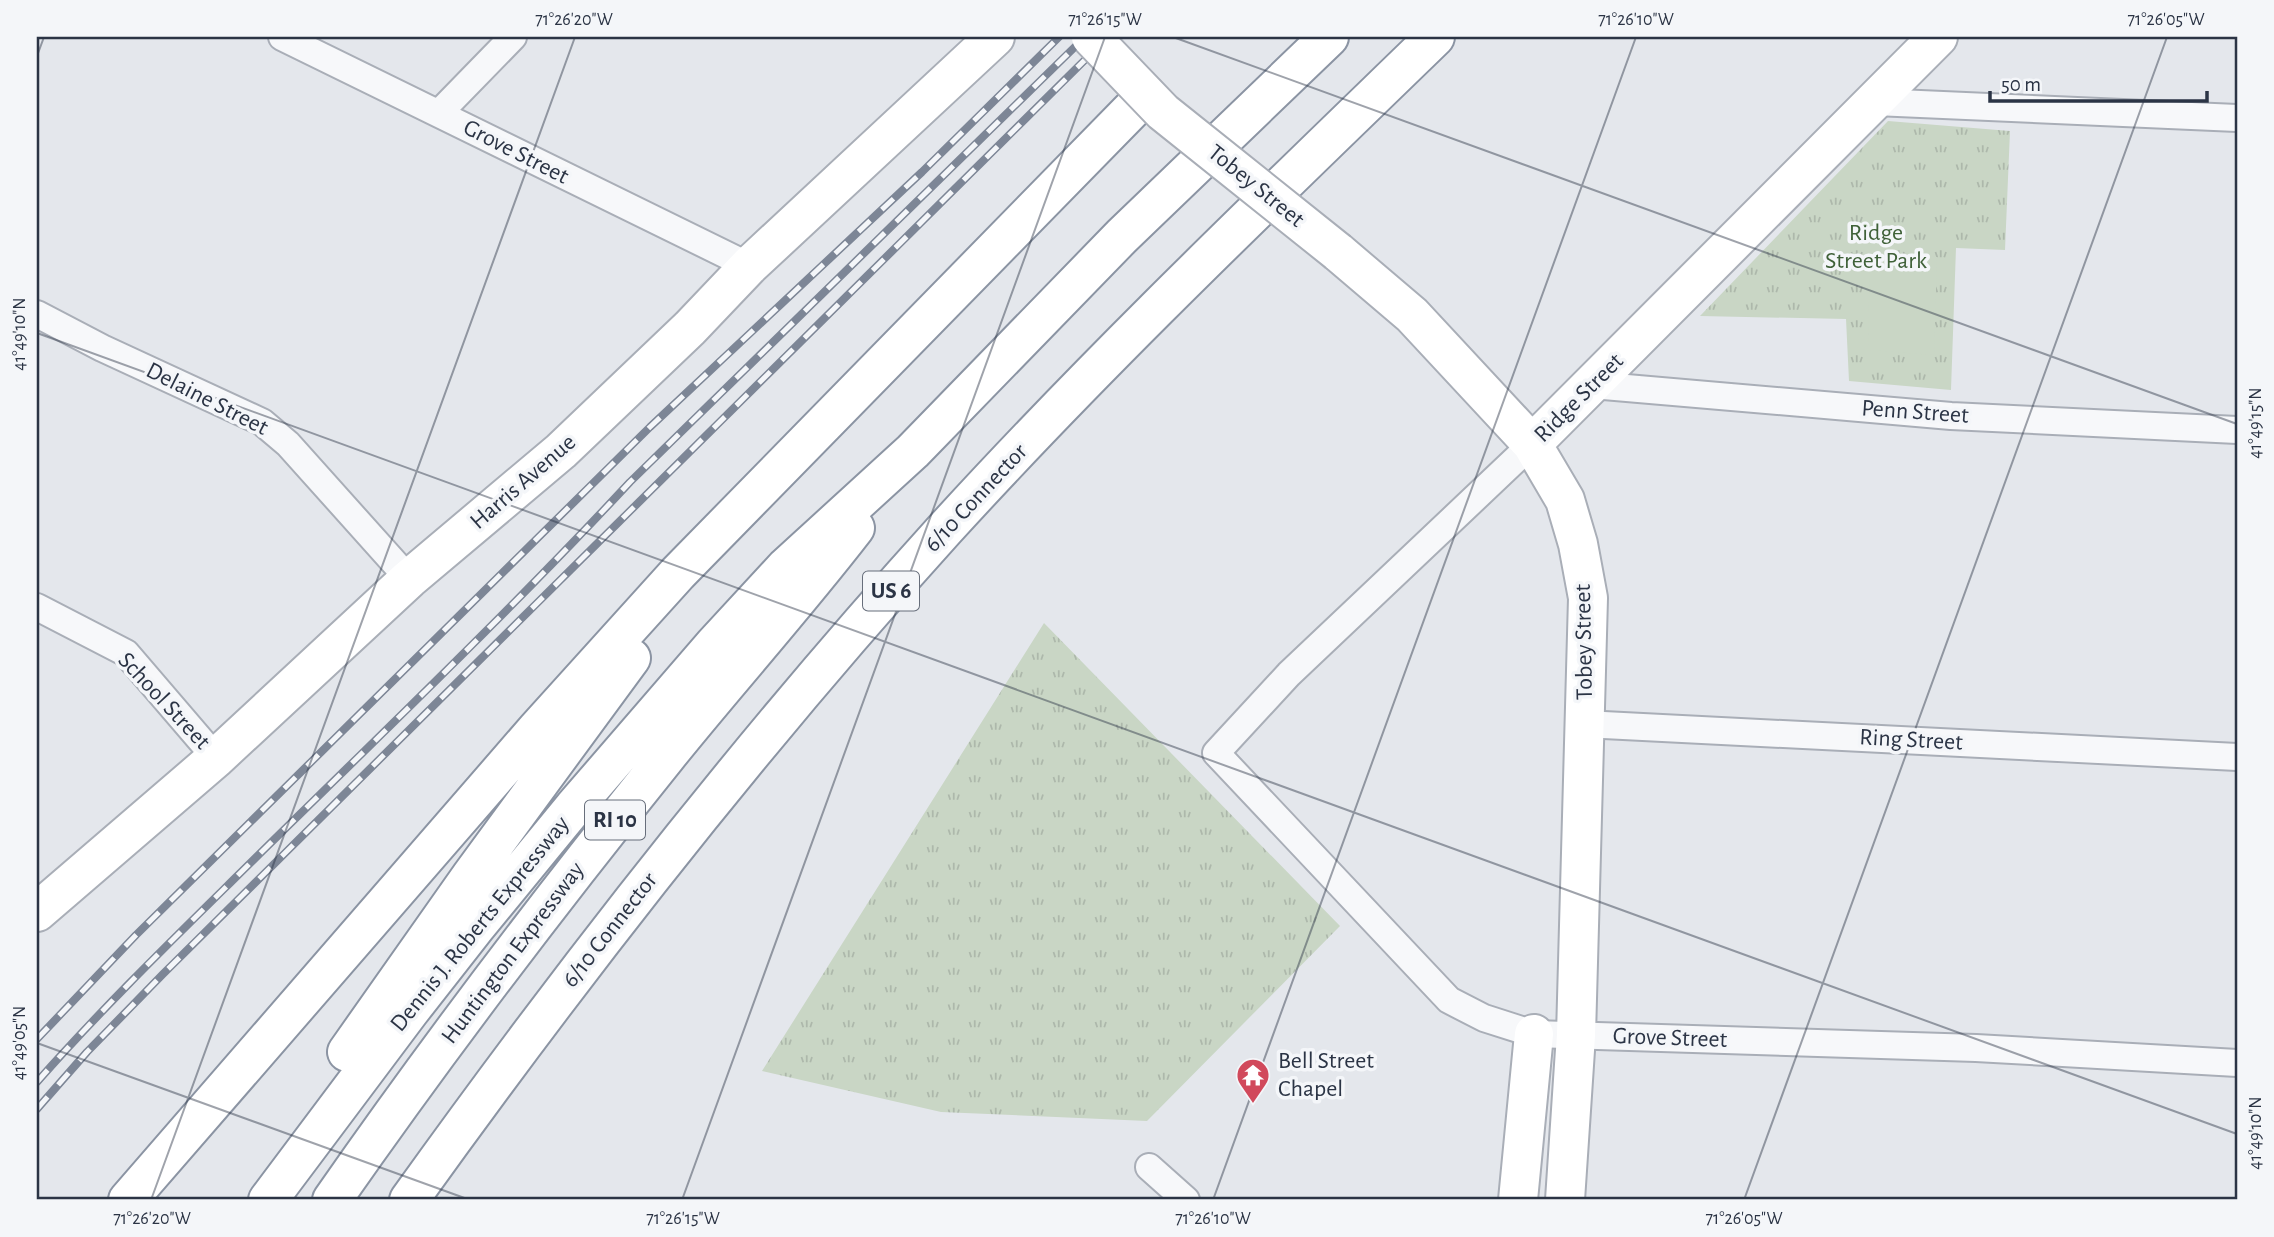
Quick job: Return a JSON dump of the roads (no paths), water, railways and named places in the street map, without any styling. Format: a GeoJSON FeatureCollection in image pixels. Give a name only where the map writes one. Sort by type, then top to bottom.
{"type":"FeatureCollection","features":[{"type":"Feature","properties":{"kind":"main road","name":"Tobey Street"},"geometry":{"type":"LineString","coordinates":[[1091,37],[1163,112],[1412,315],[1532,444],[1565,500],[1581,557],[1588,598],[1576,1035],[1565,1200]]}},
{"type":"Feature","properties":{"kind":"main road"},"geometry":{"type":"LineString","coordinates":[[913,451],[1122,236],[1329,37]]}},
{"type":"Feature","properties":{"kind":"main road","name":"6/10 Connector"},"geometry":{"type":"LineString","coordinates":[[409,1200],[550,1007],[629,905],[742,764],[877,607],[972,501],[1124,341],[1436,37]]}},
{"type":"Feature","properties":{"kind":"main road","name":"Ridge Street"},"geometry":{"type":"LineString","coordinates":[[1532,444],[1938,37]]}},
{"type":"Feature","properties":{"kind":"main road","name":"Harris Avenue"},"geometry":{"type":"LineString","coordinates":[[37,912],[216,758],[409,579],[561,451],[982,41]]}},
{"type":"Feature","properties":{"kind":"main road"},"geometry":{"type":"LineString","coordinates":[[128,1200],[537,729],[737,512],[1146,95]]}},
{"type":"Feature","properties":{"kind":"main road","name":"Dennis J. Roberts Expressway"},"geometry":{"type":"LineString","coordinates":[[268,1200],[474,929],[643,726],[786,567],[913,451]]}},
{"type":"Feature","properties":{"kind":"main road","name":"Huntington Expressway"},"geometry":{"type":"LineString","coordinates":[[332,1200],[539,917],[678,742],[807,590],[913,451]]}},
{"type":"Feature","properties":{"kind":"main road"},"geometry":{"type":"LineString","coordinates":[[255,1200],[296,1123],[471,876],[737,512]]}},
{"type":"Feature","properties":{"kind":"main road"},"geometry":{"type":"LineString","coordinates":[[1518,1200],[1534,1034]]}},
{"type":"Feature","properties":{"kind":"street","name":"Grove Street"},"geometry":{"type":"LineString","coordinates":[[282,37],[749,266]]}},
{"type":"Feature","properties":{"kind":"street"},"geometry":{"type":"LineString","coordinates":[[439,113],[513,37]]}},
{"type":"Feature","properties":{"kind":"street"},"geometry":{"type":"LineString","coordinates":[[1875,102],[2237,118]]}},
{"type":"Feature","properties":{"kind":"street","name":"Delaine Street"},"geometry":{"type":"LineString","coordinates":[[37,314],[102,348],[261,422],[288,444],[409,579]]}},
{"type":"Feature","properties":{"kind":"street","name":"Penn Street"},"geometry":{"type":"LineString","coordinates":[[1592,385],[1951,416],[2237,430]]}},
{"type":"Feature","properties":{"kind":"street","name":"Ridge Street"},"geometry":{"type":"LineString","coordinates":[[1216,754],[1289,674],[1532,444]]}},
{"type":"Feature","properties":{"kind":"street","name":"School Street"},"geometry":{"type":"LineString","coordinates":[[37,607],[126,653],[216,758]]}},
{"type":"Feature","properties":{"kind":"street","name":"Ring Street"},"geometry":{"type":"LineString","coordinates":[[1584,724],[2237,757]]}},
{"type":"Feature","properties":{"kind":"street","name":"Grove Street"},"geometry":{"type":"LineString","coordinates":[[1216,754],[1449,1000],[1484,1018],[1534,1034],[1976,1048],[2237,1063]]}},
{"type":"Feature","properties":{"kind":"street"},"geometry":{"type":"LineString","coordinates":[[1149,1167],[1186,1200]]}},
{"type":"Feature","properties":{"kind":"railway"},"geometry":{"type":"LineString","coordinates":[[37,1039],[136,935],[650,427],[922,172],[1059,37]]}},
{"type":"Feature","properties":{"kind":"railway"},"geometry":{"type":"LineString","coordinates":[[37,1082],[130,983],[481,636],[630,482],[1085,37]]}},
{"type":"Feature","properties":{"kind":"railway"},"geometry":{"type":"LineString","coordinates":[[37,1109],[87,1052],[163,974],[1108,37]]}},
{"type":"Feature","properties":{"kind":"place","name":"Bell Street Chapel"},"geometry":{"type":"Point","coordinates":[1253,1105]}},
{"type":"Feature","properties":{"kind":"park label","name":"Ridge Street Park"},"geometry":{"type":"Point","coordinates":[1876,247]}}]}
